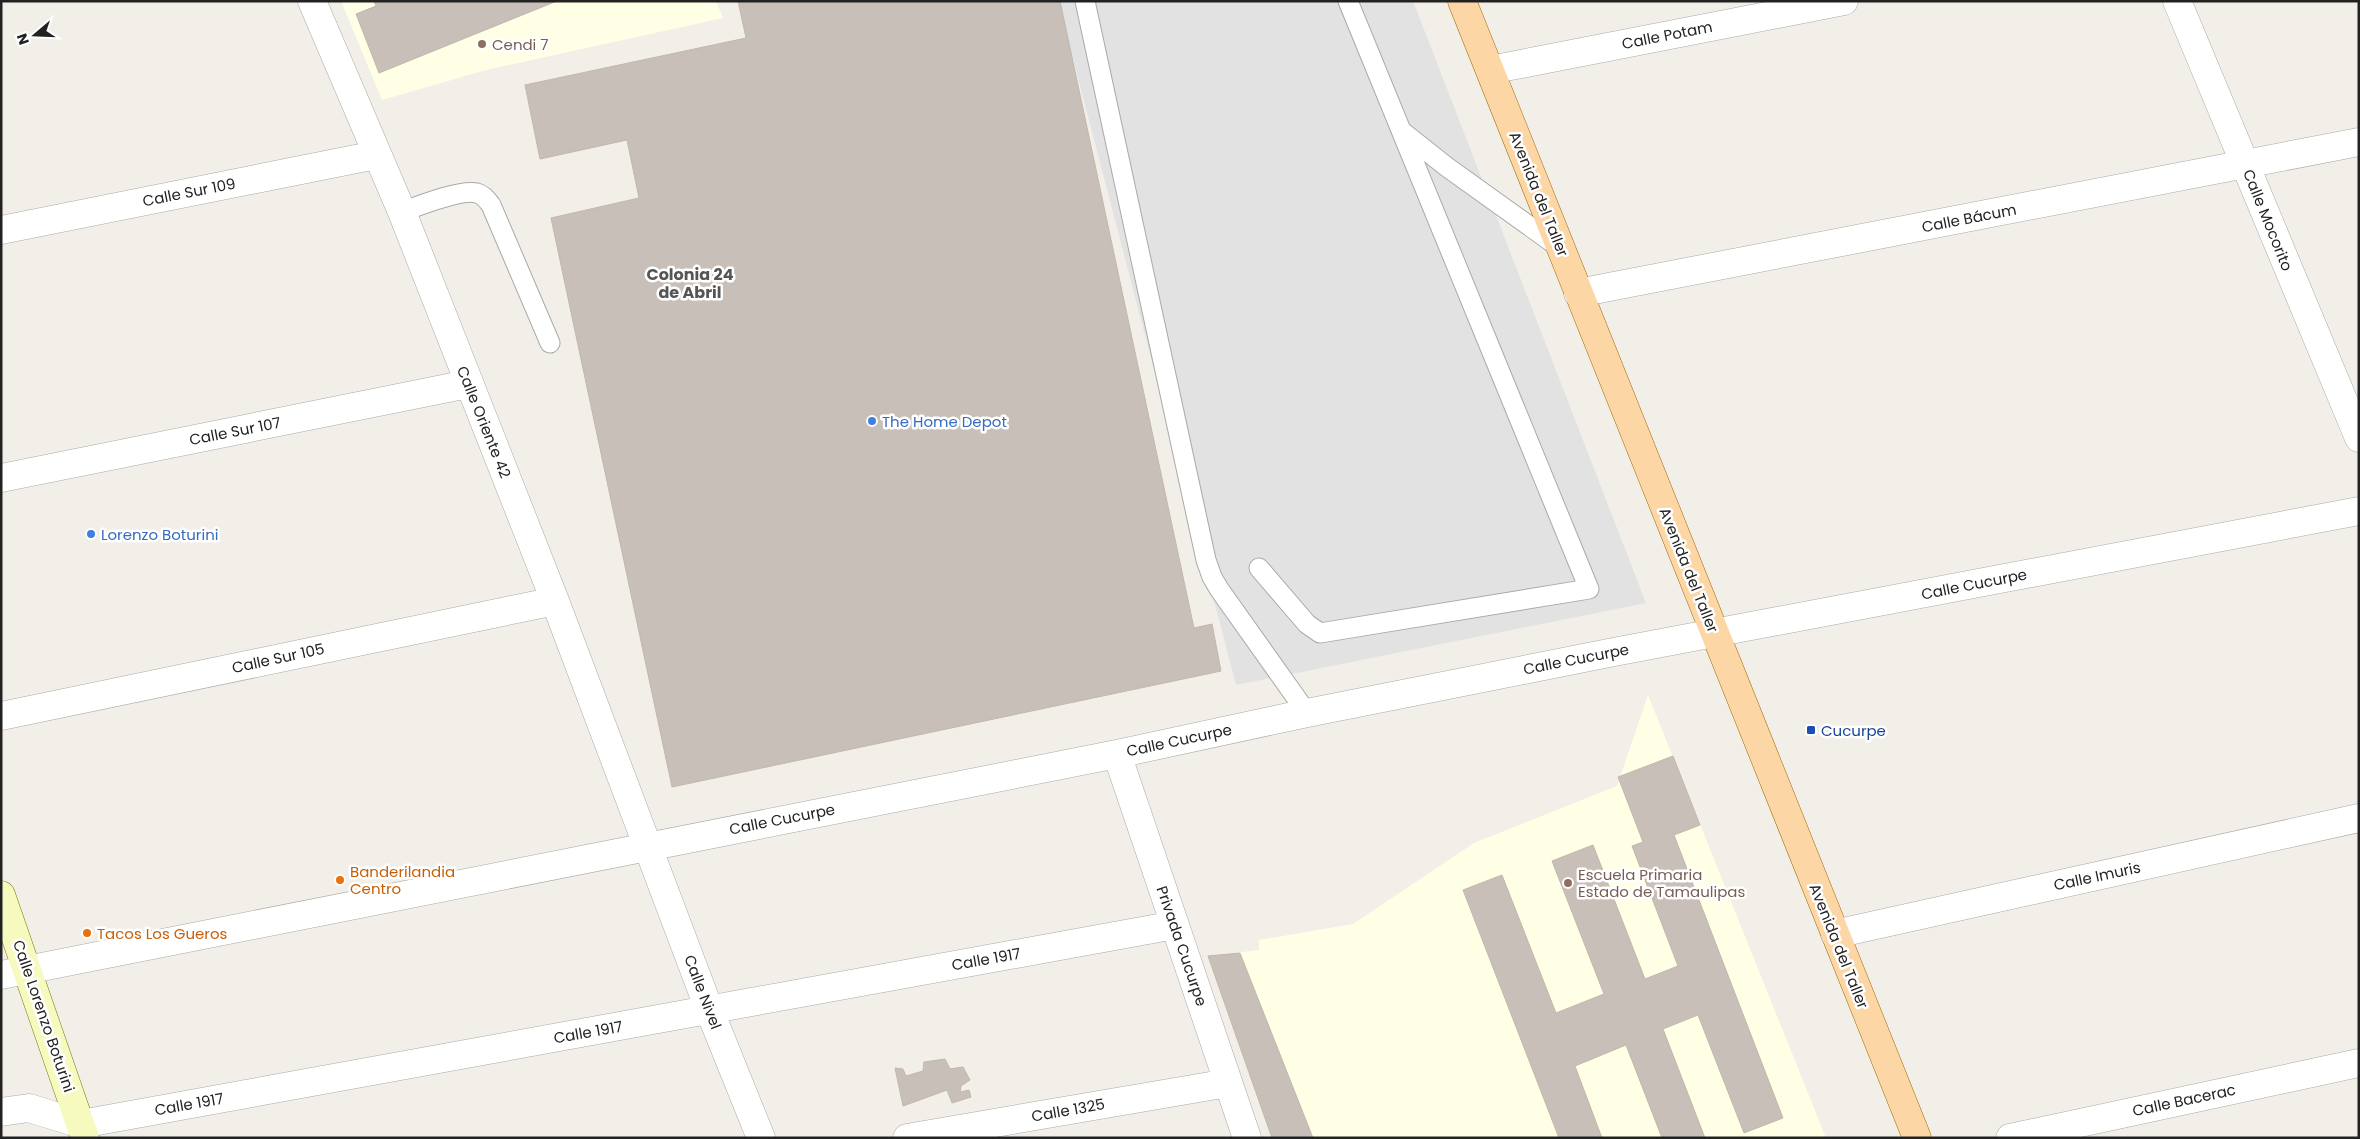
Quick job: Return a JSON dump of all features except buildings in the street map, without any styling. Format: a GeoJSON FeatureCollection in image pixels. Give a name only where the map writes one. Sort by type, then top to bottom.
{"type":"FeatureCollection","features":[{"type":"Feature","properties":{"kind":"main road","name":"Avenida del Taller"},"geometry":{"type":"LineString","coordinates":[[1462,1],[1917,1138]]}},
{"type":"Feature","properties":{"kind":"main road","name":"Calle Lorenzo Boturini"},"geometry":{"type":"LineString","coordinates":[[1,895],[83,1131]]}},
{"type":"Feature","properties":{"kind":"street","name":"Calle Oriente 42"},"geometry":{"type":"LineString","coordinates":[[312,1],[376,155],[402,212],[468,384],[555,600],[648,845]]}},
{"type":"Feature","properties":{"kind":"street","name":"Calle Potam"},"geometry":{"type":"LineString","coordinates":[[1490,70],[1844,1]]}},
{"type":"Feature","properties":{"kind":"street","name":"Calle Mocorito"},"geometry":{"type":"LineString","coordinates":[[2177,1],[2359,438]]}},
{"type":"Feature","properties":{"kind":"street","name":"Calle Bácum"},"geometry":{"type":"LineString","coordinates":[[1578,293],[2359,142]]}},
{"type":"Feature","properties":{"kind":"street","name":"Calle Sur 109"},"geometry":{"type":"LineString","coordinates":[[1,230],[376,155]]}},
{"type":"Feature","properties":{"kind":"street","name":"Calle Sur 107"},"geometry":{"type":"LineString","coordinates":[[1,478],[468,384]]}},
{"type":"Feature","properties":{"kind":"street","name":"Calle Cucurpe"},"geometry":{"type":"LineString","coordinates":[[1,975],[648,845],[1117,754],[1307,713],[2359,512]]}},
{"type":"Feature","properties":{"kind":"street","name":"Calle Sur 105"},"geometry":{"type":"LineString","coordinates":[[1,716],[555,600]]}},
{"type":"Feature","properties":{"kind":"street","name":"Privada Cucurpe"},"geometry":{"type":"LineString","coordinates":[[1117,754],[1247,1138]]}},
{"type":"Feature","properties":{"kind":"street","name":"Calle Imuris"},"geometry":{"type":"LineString","coordinates":[[1835,934],[2359,818]]}},
{"type":"Feature","properties":{"kind":"street","name":"Calle Nivel"},"geometry":{"type":"LineString","coordinates":[[648,845],[709,1010],[761,1138]]}},
{"type":"Feature","properties":{"kind":"street","name":"Calle 1917"},"geometry":{"type":"LineString","coordinates":[[1,1112],[29,1108],[83,1131],[709,1010],[1176,925]]}},
{"type":"Feature","properties":{"kind":"street","name":"Calle Bacerac"},"geometry":{"type":"LineString","coordinates":[[2010,1138],[2359,1063]]}},
{"type":"Feature","properties":{"kind":"street","name":"Calle 1325"},"geometry":{"type":"LineString","coordinates":[[908,1138],[1228,1083]]}},
{"type":"Feature","properties":{"kind":"lane"},"geometry":{"type":"LineString","coordinates":[[1085,1],[1206,560],[1212,577],[1219,588],[1307,713]]}},
{"type":"Feature","properties":{"kind":"lane"},"geometry":{"type":"LineString","coordinates":[[1259,568],[1307,624],[1320,633],[1589,589],[1348,1]]}},
{"type":"Feature","properties":{"kind":"lane"},"geometry":{"type":"LineString","coordinates":[[1402,131],[1447,167],[1560,248]]}},
{"type":"Feature","properties":{"kind":"lane"},"geometry":{"type":"LineString","coordinates":[[402,212],[439,199],[467,193],[476,193],[485,197],[491,205],[550,343]]}},
{"type":"Feature","properties":{"kind":"shaded area","name":"Cendi 7"},"geometry":{"type":"Polygon","coordinates":[[[341,1],[716,1],[723,18],[486,70],[382,100],[341,1]]]}},
{"type":"Feature","properties":{"kind":"shaded area"},"geometry":{"type":"Polygon","coordinates":[[[1058,1],[1413,1],[1646,603],[1236,685],[1058,1]]]}},
{"type":"Feature","properties":{"kind":"shaded area","name":"Escuela Primaria Estado de Tamaulipas"},"geometry":{"type":"Polygon","coordinates":[[[1648,695],[1826,1138],[1272,1138],[1208,956],[1259,950],[1259,940],[1353,924],[1474,843],[1617,786],[1648,695]]]}},
{"type":"Feature","properties":{"kind":"place","name":"Cendi 7"},"geometry":{"type":"Point","coordinates":[482,44]}},
{"type":"Feature","properties":{"kind":"place","name":"The Home Depot"},"geometry":{"type":"Point","coordinates":[872,421]}},
{"type":"Feature","properties":{"kind":"place","name":"Lorenzo Boturini"},"geometry":{"type":"Point","coordinates":[91,534]}},
{"type":"Feature","properties":{"kind":"place","name":"Cucurpe"},"geometry":{"type":"Point","coordinates":[1811,730]}},
{"type":"Feature","properties":{"kind":"place","name":"Banderilandia Centro"},"geometry":{"type":"Point","coordinates":[340,880]}},
{"type":"Feature","properties":{"kind":"place","name":"Escuela Primaria Estado de Tamaulipas"},"geometry":{"type":"Point","coordinates":[1568,883]}},
{"type":"Feature","properties":{"kind":"place","name":"Tacos Los Gueros"},"geometry":{"type":"Point","coordinates":[87,933]}},
{"type":"Feature","properties":{"kind":"district","name":"Colonia 24 de Abril"},"geometry":{"type":"Point","coordinates":[690,283]}}]}
